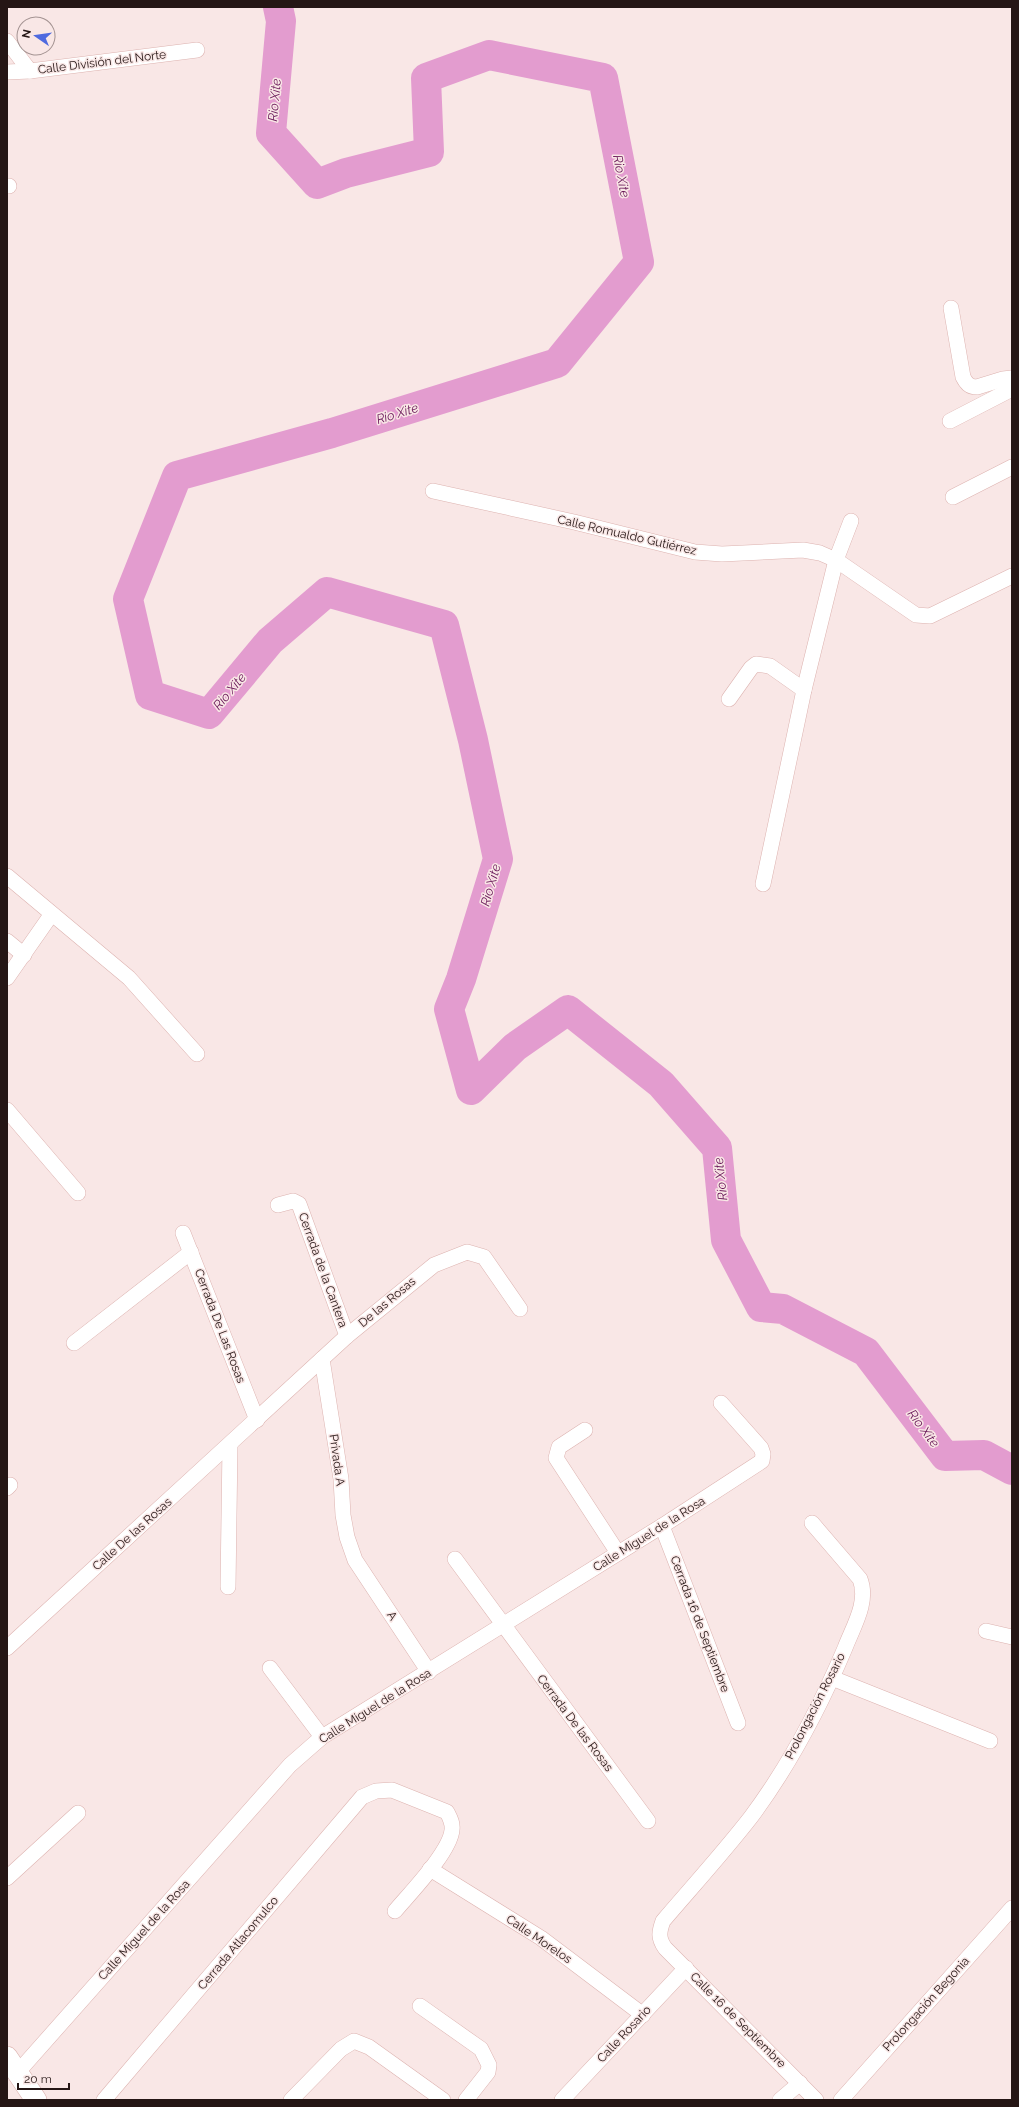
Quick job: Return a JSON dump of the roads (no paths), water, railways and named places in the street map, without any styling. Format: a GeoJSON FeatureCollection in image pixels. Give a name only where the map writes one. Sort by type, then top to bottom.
{"type":"FeatureCollection","features":[{"type":"Feature","properties":{"kind":"street"},"geometry":{"type":"LineString","coordinates":[[7,41],[30,71]]}},
{"type":"Feature","properties":{"kind":"street","name":"Calle División del Norte"},"geometry":{"type":"LineString","coordinates":[[7,72],[30,71],[197,50]]}},
{"type":"Feature","properties":{"kind":"street"},"geometry":{"type":"LineString","coordinates":[[951,308],[963,377],[966,383],[972,387],[977,387],[1003,379],[1012,378]]}},
{"type":"Feature","properties":{"kind":"street"},"geometry":{"type":"LineString","coordinates":[[950,421],[1012,390]]}},
{"type":"Feature","properties":{"kind":"street"},"geometry":{"type":"LineString","coordinates":[[952,497],[1012,467]]}},
{"type":"Feature","properties":{"kind":"street","name":"Calle Romualdo Gutiérrez"},"geometry":{"type":"LineString","coordinates":[[433,491],[574,522],[695,552],[722,554],[803,550],[820,553],[836,560],[916,615],[930,616],[1012,576]]}},
{"type":"Feature","properties":{"kind":"street"},"geometry":{"type":"LineString","coordinates":[[763,884],[804,690],[836,560],[851,521]]}},
{"type":"Feature","properties":{"kind":"street"},"geometry":{"type":"LineString","coordinates":[[729,699],[751,668],[756,664],[770,666],[804,690]]}},
{"type":"Feature","properties":{"kind":"street"},"geometry":{"type":"LineString","coordinates":[[7,876],[51,915],[129,978],[197,1054]]}},
{"type":"Feature","properties":{"kind":"street"},"geometry":{"type":"LineString","coordinates":[[7,978],[51,915]]}},
{"type":"Feature","properties":{"kind":"street"},"geometry":{"type":"LineString","coordinates":[[7,941],[24,954]]}},
{"type":"Feature","properties":{"kind":"street"},"geometry":{"type":"LineString","coordinates":[[7,1110],[78,1193]]}},
{"type":"Feature","properties":{"kind":"street","name":"Cerrada de la Cantera"},"geometry":{"type":"LineString","coordinates":[[278,1205],[293,1200],[299,1204],[347,1336]]}},
{"type":"Feature","properties":{"kind":"street","name":"Cerrada De Las Rosas"},"geometry":{"type":"LineString","coordinates":[[183,1233],[257,1420]]}},
{"type":"Feature","properties":{"kind":"street"},"geometry":{"type":"LineString","coordinates":[[74,1343],[191,1252]]}},
{"type":"Feature","properties":{"kind":"street","name":"De las Rosas"},"geometry":{"type":"LineString","coordinates":[[257,1420],[347,1336],[434,1265],[467,1252],[484,1257],[520,1310]]}},
{"type":"Feature","properties":{"kind":"street","name":"Privada A"},"geometry":{"type":"LineString","coordinates":[[322,1359],[341,1479],[343,1515],[347,1537],[355,1560]]}},
{"type":"Feature","properties":{"kind":"street","name":"Calle Miguel de la Rosa"},"geometry":{"type":"LineString","coordinates":[[13,2064],[290,1765],[322,1738],[662,1526],[755,1467],[762,1461],[763,1454],[754,1438],[721,1403]]}},
{"type":"Feature","properties":{"kind":"street","name":"Calle De las Rosas"},"geometry":{"type":"LineString","coordinates":[[7,1648],[257,1420]]}},
{"type":"Feature","properties":{"kind":"street"},"geometry":{"type":"LineString","coordinates":[[585,1430],[559,1447],[556,1458],[618,1553]]}},
{"type":"Feature","properties":{"kind":"street"},"geometry":{"type":"LineString","coordinates":[[228,1587],[230,1445]]}},
{"type":"Feature","properties":{"kind":"street","name":"Prolongación Rosario"},"geometry":{"type":"LineString","coordinates":[[660,1941],[660,1932],[663,1921],[752,1815],[798,1744],[832,1678],[858,1617],[864,1589],[860,1579],[812,1522]]}},
{"type":"Feature","properties":{"kind":"street","name":"Cerrada 16 de Septiembre"},"geometry":{"type":"LineString","coordinates":[[662,1526],[738,1723]]}},
{"type":"Feature","properties":{"kind":"street","name":"Cerrada De las Rosas"},"geometry":{"type":"LineString","coordinates":[[455,1559],[648,1821]]}},
{"type":"Feature","properties":{"kind":"street","name":"A"},"geometry":{"type":"LineString","coordinates":[[355,1560],[429,1672]]}},
{"type":"Feature","properties":{"kind":"street"},"geometry":{"type":"LineString","coordinates":[[986,1631],[1012,1637]]}},
{"type":"Feature","properties":{"kind":"street"},"geometry":{"type":"LineString","coordinates":[[270,1668],[322,1738]]}},
{"type":"Feature","properties":{"kind":"street"},"geometry":{"type":"LineString","coordinates":[[832,1678],[990,1741]]}},
{"type":"Feature","properties":{"kind":"street","name":"Cerrada Atlacomulco"},"geometry":{"type":"LineString","coordinates":[[104,2100],[362,1797],[376,1790],[392,1790],[447,1812],[452,1820],[452,1831],[446,1844],[430,1869]]}},
{"type":"Feature","properties":{"kind":"street"},"geometry":{"type":"LineString","coordinates":[[7,1878],[78,1813]]}},
{"type":"Feature","properties":{"kind":"street"},"geometry":{"type":"LineString","coordinates":[[395,1911],[430,1869]]}},
{"type":"Feature","properties":{"kind":"street","name":"Calle Morelos"},"geometry":{"type":"LineString","coordinates":[[430,1869],[541,1938],[643,2015]]}},
{"type":"Feature","properties":{"kind":"street","name":"Prolongación Begonia"},"geometry":{"type":"LineString","coordinates":[[840,2100],[1012,1908]]}},
{"type":"Feature","properties":{"kind":"street","name":"Calle 16 de Septiembre"},"geometry":{"type":"LineString","coordinates":[[660,1941],[816,2100]]}},
{"type":"Feature","properties":{"kind":"street","name":"Calle Rosario"},"geometry":{"type":"LineString","coordinates":[[562,2100],[686,1968]]}},
{"type":"Feature","properties":{"kind":"street"},"geometry":{"type":"LineString","coordinates":[[420,2006],[481,2049],[489,2065],[488,2072],[466,2100]]}},
{"type":"Feature","properties":{"kind":"street"},"geometry":{"type":"LineString","coordinates":[[291,2100],[341,2049],[354,2041],[369,2046],[443,2100]]}},
{"type":"Feature","properties":{"kind":"street"},"geometry":{"type":"LineString","coordinates":[[13,2064],[36,2100]]}},
{"type":"Feature","properties":{"kind":"street"},"geometry":{"type":"LineString","coordinates":[[780,2100],[800,2083]]}},
{"type":"Feature","properties":{"kind":"waterway","name":"Rio Xite"},"geometry":{"type":"LineString","coordinates":[[278,7],[281,21],[271,133],[317,184],[346,173],[429,152],[426,78],[489,55],[603,78],[639,262],[557,363],[332,433],[177,476],[128,599],[150,695],[209,714],[270,641],[327,592],[444,625],[473,740],[498,859],[461,979],[449,1009],[471,1090],[515,1047],[568,1010],[661,1084],[717,1148],[726,1240],[761,1307],[783,1309],[866,1352],[945,1456],[984,1455],[1012,1470]]}}]}
